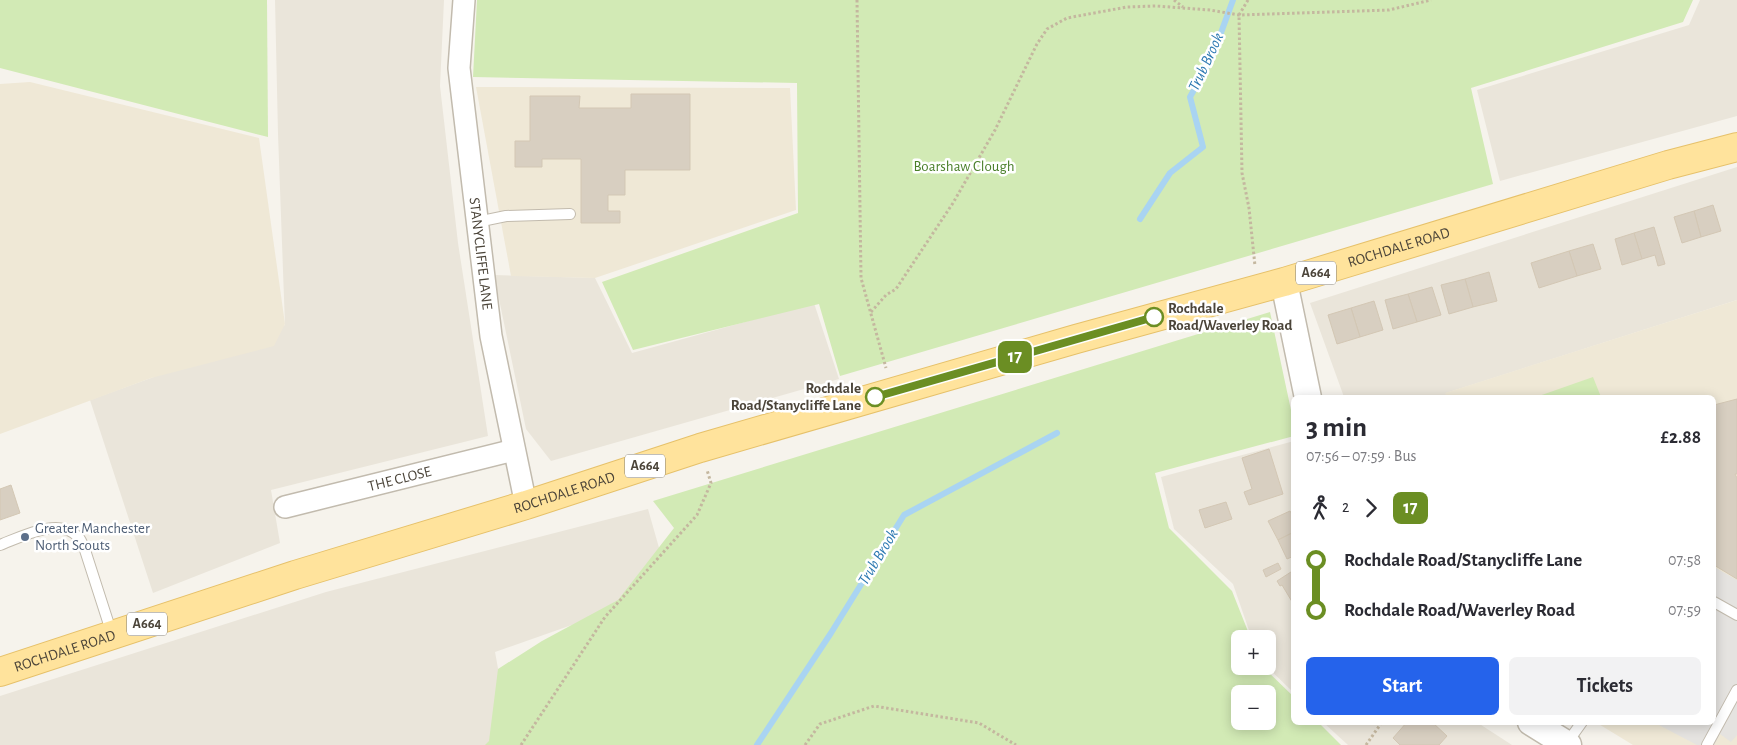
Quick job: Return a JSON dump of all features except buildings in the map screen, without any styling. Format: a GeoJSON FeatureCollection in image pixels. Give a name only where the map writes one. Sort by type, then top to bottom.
{"type":"FeatureCollection","features":[{"type":"Feature","properties":{"kind":"main road","name":"ROCHDALE ROAD"},"geometry":{"type":"LineString","coordinates":[[0,672],[295,575],[526,505],[700,448],[1284,282],[1668,165],[1737,147]]}},
{"type":"Feature","properties":{"kind":"street","name":"STANYCLIFFE LANE"},"geometry":{"type":"LineString","coordinates":[[464,0],[459,68],[477,222],[491,336],[526,505]]}},
{"type":"Feature","properties":{"kind":"street"},"geometry":{"type":"LineString","coordinates":[[1284,282],[1307,395]]}},
{"type":"Feature","properties":{"kind":"street","name":"THE CLOSE"},"geometry":{"type":"LineString","coordinates":[[285,507],[514,450]]}},
{"type":"Feature","properties":{"kind":"street"},"geometry":{"type":"LineString","coordinates":[[1536,725],[1567,745]]}},
{"type":"Feature","properties":{"kind":"lane"},"geometry":{"type":"LineString","coordinates":[[477,222],[506,216],[570,214]]}},
{"type":"Feature","properties":{"kind":"lane"},"geometry":{"type":"LineString","coordinates":[[0,545],[40,530],[56,527],[68,530],[78,536],[84,547],[112,635]]}},
{"type":"Feature","properties":{"kind":"lane"},"geometry":{"type":"LineString","coordinates":[[1716,603],[1737,615]]}},
{"type":"Feature","properties":{"kind":"lane"},"geometry":{"type":"LineString","coordinates":[[1707,745],[1737,690]]}},
{"type":"Feature","properties":{"kind":"lane"},"geometry":{"type":"LineString","coordinates":[[1567,745],[1580,725]]}},
{"type":"Feature","properties":{"kind":"path"},"geometry":{"type":"LineString","coordinates":[[857,0],[861,278],[892,392]]}},
{"type":"Feature","properties":{"kind":"path"},"geometry":{"type":"LineString","coordinates":[[1174,0],[1184,8]]}},
{"type":"Feature","properties":{"kind":"path"},"geometry":{"type":"LineString","coordinates":[[1248,0],[1238,15],[1242,173],[1249,208],[1258,288]]}},
{"type":"Feature","properties":{"kind":"path"},"geometry":{"type":"LineString","coordinates":[[871,312],[886,295],[896,289],[953,204],[995,130],[1047,29],[1067,18],[1127,7],[1214,10],[1238,15],[1389,10],[1431,0]]}},
{"type":"Feature","properties":{"kind":"path"},"geometry":{"type":"LineString","coordinates":[[521,745],[605,617],[697,515],[711,483]]}},
{"type":"Feature","properties":{"kind":"path"},"geometry":{"type":"LineString","coordinates":[[805,745],[820,724],[874,706],[979,724],[1016,745]]}},
{"type":"Feature","properties":{"kind":"path"},"geometry":{"type":"LineString","coordinates":[[1366,745],[1380,725]]}},
{"type":"Feature","properties":{"kind":"shaded area"},"geometry":{"type":"Polygon","coordinates":[[[275,0],[444,0],[440,86],[458,243],[488,436],[271,490],[280,543],[153,593],[90,400],[285,325],[275,0]]]}},
{"type":"Feature","properties":{"kind":"shaded area"},"geometry":{"type":"Polygon","coordinates":[[[1700,0],[1737,0],[1737,116],[1500,181],[1477,90],[1689,25],[1700,0]]]}},
{"type":"Feature","properties":{"kind":"shaded area"},"geometry":{"type":"Polygon","coordinates":[[[30,82],[259,138],[285,324],[274,346],[151,378],[0,434],[0,84],[30,82]]]}},
{"type":"Feature","properties":{"kind":"shaded area"},"geometry":{"type":"Polygon","coordinates":[[[476,87],[790,88],[796,210],[595,278],[511,276],[476,87]]]}},
{"type":"Feature","properties":{"kind":"shaded area"},"geometry":{"type":"Polygon","coordinates":[[[1737,167],[1737,300],[1446,393],[1446,395],[1343,395],[1310,303],[1737,167]]]}},
{"type":"Feature","properties":{"kind":"shaded area"},"geometry":{"type":"Polygon","coordinates":[[[494,275],[595,278],[632,353],[814,303],[839,379],[551,461],[526,429],[494,275]]]}},
{"type":"Feature","properties":{"kind":"shaded area"},"geometry":{"type":"Polygon","coordinates":[[[1737,300],[1737,745],[1633,745],[1600,725],[1716,725],[1716,395],[1446,395],[1445,393],[1737,300]]]}},
{"type":"Feature","properties":{"kind":"shaded area"},"geometry":{"type":"Polygon","coordinates":[[[1291,442],[1291,690],[1275,675],[1276,630],[1249,630],[1233,584],[1174,529],[1161,477],[1291,442]]]}},
{"type":"Feature","properties":{"kind":"shaded area"},"geometry":{"type":"Polygon","coordinates":[[[648,509],[671,590],[495,652],[512,745],[0,745],[0,696],[326,592],[648,509]]]}},
{"type":"Feature","properties":{"kind":"shaded area"},"geometry":{"type":"Polygon","coordinates":[[[1716,568],[1737,580],[1737,735],[1731,742],[1720,734],[1714,745],[1697,745],[1659,725],[1716,725],[1716,568]]]}},
{"type":"Feature","properties":{"kind":"shaded area"},"geometry":{"type":"Polygon","coordinates":[[[1326,725],[1481,725],[1512,745],[1348,745],[1326,725]]]}},
{"type":"Feature","properties":{"kind":"green space"},"geometry":{"type":"Polygon","coordinates":[[[0,0],[267,0],[268,137],[0,68],[0,0]]]}},
{"type":"Feature","properties":{"kind":"green space","name":"Boarshaw Clough"},"geometry":{"type":"Polygon","coordinates":[[[477,0],[1693,0],[1683,22],[1471,88],[1493,184],[840,376],[819,304],[633,350],[602,282],[798,213],[797,83],[473,77],[477,0]]]}},
{"type":"Feature","properties":{"kind":"green space"},"geometry":{"type":"Polygon","coordinates":[[[1270,312],[1291,410],[1291,437],[1155,473],[1169,528],[1232,591],[1247,630],[1231,630],[1231,675],[1271,675],[1291,694],[1291,725],[1321,725],[1341,745],[485,745],[489,741],[498,669],[542,641],[618,600],[674,528],[653,501],[1270,312]]]}},
{"type":"Feature","properties":{"kind":"green space"},"geometry":{"type":"Polygon","coordinates":[[[1593,377],[1600,395],[1542,395],[1593,377]]]}},
{"type":"Feature","properties":{"kind":"waterway","name":"Trub Brook"},"geometry":{"type":"LineString","coordinates":[[1140,219],[1170,173],[1203,147],[1190,97],[1211,60],[1233,0]]}},
{"type":"Feature","properties":{"kind":"waterway","name":"Trub Brook"},"geometry":{"type":"LineString","coordinates":[[757,745],[831,633],[904,515],[1057,433]]}},
{"type":"Feature","properties":{"kind":"bus line","name":"17"},"geometry":{"type":"LineString","coordinates":[[875,397],[1154,317]]}},
{"type":"Feature","properties":{"kind":"place","name":"Rochdale Road/Waverley Road"},"geometry":{"type":"Point","coordinates":[1154,317]}},
{"type":"Feature","properties":{"kind":"place","name":"Rochdale Road/Stanycliffe Lane"},"geometry":{"type":"Point","coordinates":[875,397]}},
{"type":"Feature","properties":{"kind":"place","name":"Greater Manchester North Scouts"},"geometry":{"type":"Point","coordinates":[25,537]}}]}
